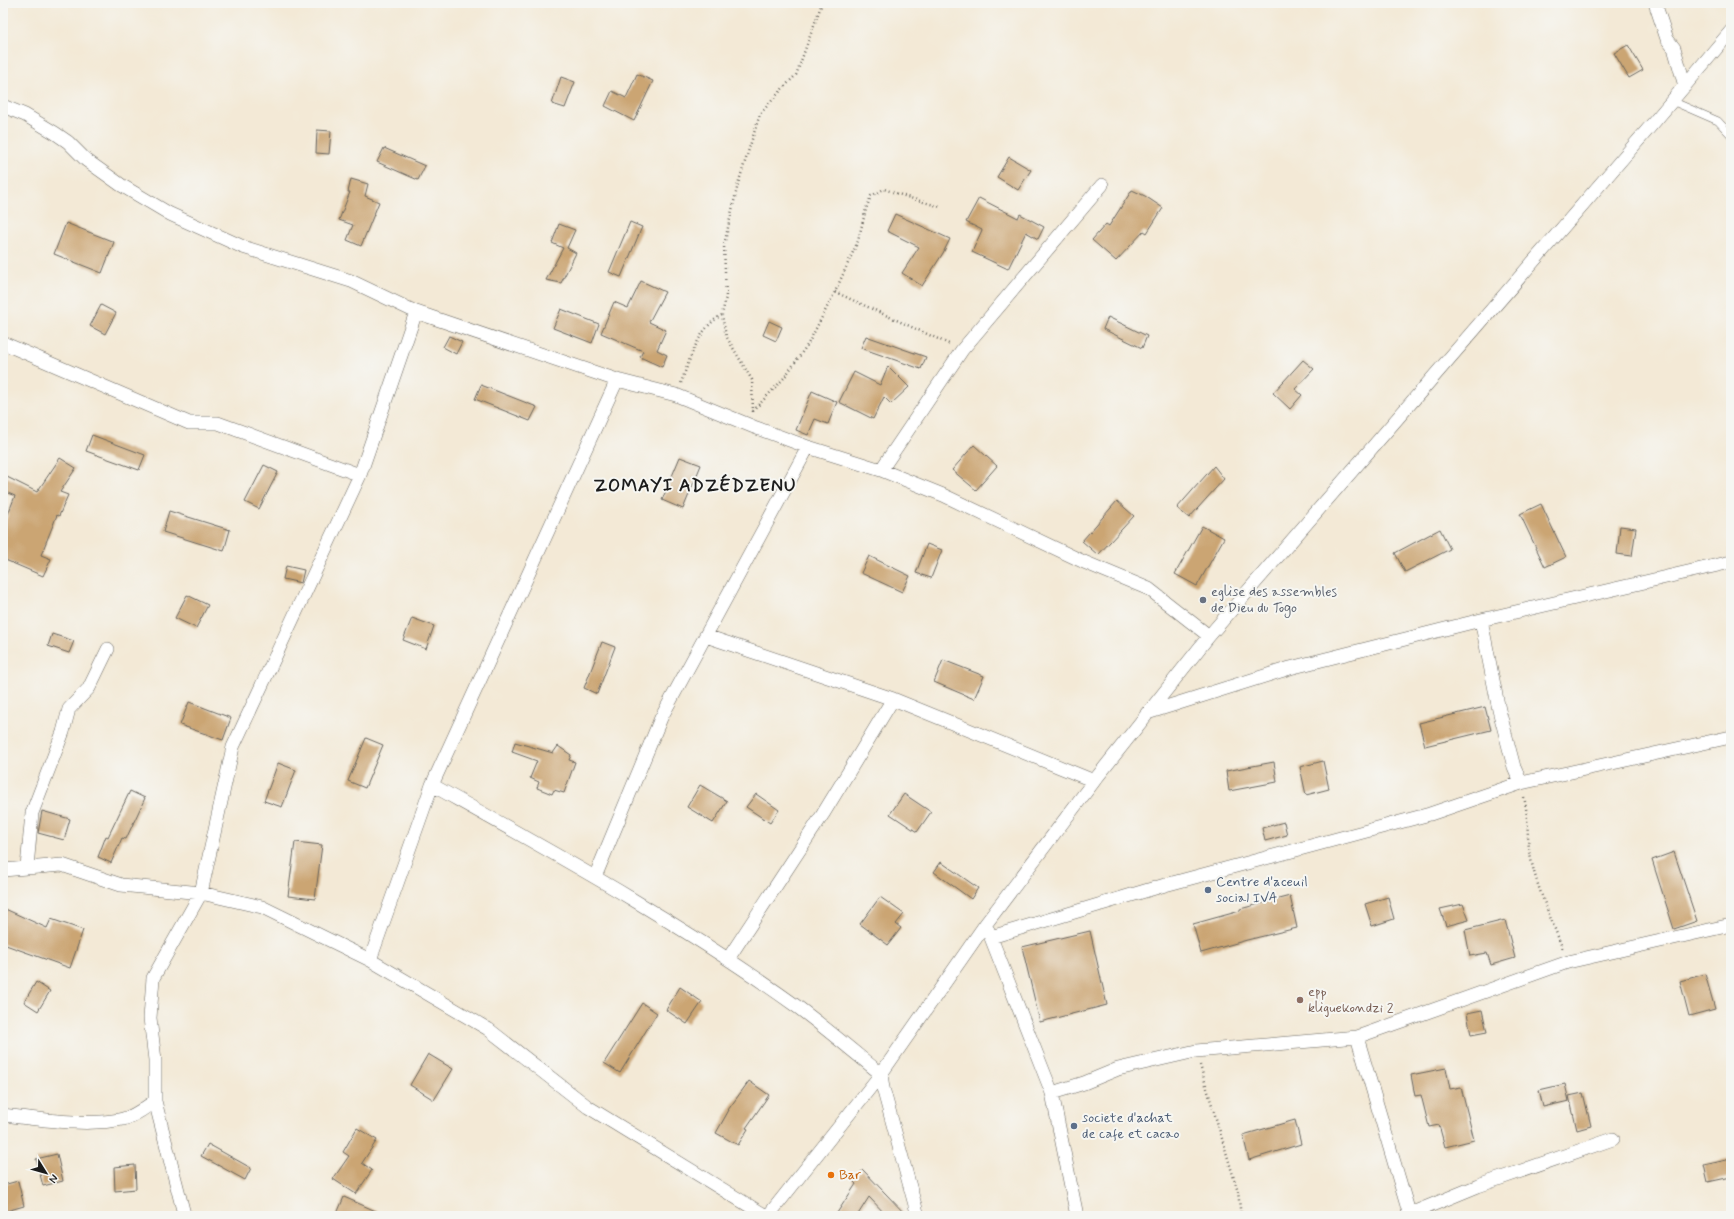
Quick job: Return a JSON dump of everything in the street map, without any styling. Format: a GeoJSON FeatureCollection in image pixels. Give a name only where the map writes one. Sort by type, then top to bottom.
{"type":"FeatureCollection","features":[{"type":"Feature","properties":{"kind":"street"},"geometry":{"type":"LineString","coordinates":[[1655,3],[1667,39],[1674,48],[1685,86]]}},
{"type":"Feature","properties":{"kind":"street"},"geometry":{"type":"LineString","coordinates":[[3,870],[27,867],[42,868],[62,865],[121,885],[201,893],[262,907],[370,960],[488,1029],[588,1107],[767,1216],[881,1074],[985,925],[1094,781],[1209,636],[1731,31]]}},
{"type":"Feature","properties":{"kind":"street"},"geometry":{"type":"LineString","coordinates":[[3,106],[24,115],[50,130],[68,142],[86,160],[121,185],[170,214],[243,247],[351,281],[416,312],[617,380],[676,395],[808,447],[881,470],[944,495],[1084,562],[1149,589],[1209,636]]}},
{"type":"Feature","properties":{"kind":"street"},"geometry":{"type":"LineString","coordinates":[[881,470],[962,350],[1102,185]]}},
{"type":"Feature","properties":{"kind":"street"},"geometry":{"type":"LineString","coordinates":[[187,1216],[181,1201],[155,1101],[155,1060],[150,1018],[153,978],[201,893],[233,747],[360,475],[416,312]]}},
{"type":"Feature","properties":{"kind":"street"},"geometry":{"type":"LineString","coordinates":[[3,343],[189,423],[218,423],[360,475]]}},
{"type":"Feature","properties":{"kind":"street"},"geometry":{"type":"LineString","coordinates":[[370,960],[432,785],[617,380]]}},
{"type":"Feature","properties":{"kind":"street"},"geometry":{"type":"LineString","coordinates":[[595,877],[661,718],[808,447]]}},
{"type":"Feature","properties":{"kind":"street"},"geometry":{"type":"LineString","coordinates":[[1147,713],[1290,668],[1481,620],[1731,562]]}},
{"type":"Feature","properties":{"kind":"street"},"geometry":{"type":"LineString","coordinates":[[1481,620],[1499,710],[1514,767],[1521,783]]}},
{"type":"Feature","properties":{"kind":"street"},"geometry":{"type":"LineString","coordinates":[[706,636],[893,699],[1094,781]]}},
{"type":"Feature","properties":{"kind":"street"},"geometry":{"type":"LineString","coordinates":[[27,867],[32,813],[63,732],[69,709],[89,688],[108,648]]}},
{"type":"Feature","properties":{"kind":"street"},"geometry":{"type":"LineString","coordinates":[[728,959],[823,814],[893,699]]}},
{"type":"Feature","properties":{"kind":"street"},"geometry":{"type":"LineString","coordinates":[[992,937],[1165,885],[1430,814],[1521,783],[1731,737]]}},
{"type":"Feature","properties":{"kind":"street"},"geometry":{"type":"LineString","coordinates":[[432,785],[595,877],[728,959],[800,1009],[881,1074],[883,1088],[918,1216]]}},
{"type":"Feature","properties":{"kind":"street"},"geometry":{"type":"LineString","coordinates":[[985,925],[992,937],[1052,1092],[1077,1216]]}},
{"type":"Feature","properties":{"kind":"street"},"geometry":{"type":"LineString","coordinates":[[1052,1092],[1084,1083],[1118,1069],[1196,1051],[1357,1037],[1568,962],[1731,925]]}},
{"type":"Feature","properties":{"kind":"street"},"geometry":{"type":"LineString","coordinates":[[1357,1037],[1410,1215],[1478,1186],[1613,1139]]}},
{"type":"Feature","properties":{"kind":"street"},"geometry":{"type":"LineString","coordinates":[[3,1115],[56,1121],[90,1122],[124,1119],[155,1101]]}},
{"type":"Feature","properties":{"kind":"lane"},"geometry":{"type":"LineString","coordinates":[[1672,101],[1718,121],[1731,135]]}},
{"type":"Feature","properties":{"kind":"path"},"geometry":{"type":"LineString","coordinates":[[822,3],[796,76],[784,86],[760,114],[738,184],[724,245],[726,297],[722,315],[726,336],[752,380],[753,411],[784,378],[808,344],[835,292],[858,241],[871,196],[884,189],[941,207]]}},
{"type":"Feature","properties":{"kind":"path"},"geometry":{"type":"LineString","coordinates":[[835,292],[962,350]]}},
{"type":"Feature","properties":{"kind":"path"},"geometry":{"type":"LineString","coordinates":[[676,395],[696,346],[712,320],[722,315]]}},
{"type":"Feature","properties":{"kind":"path"},"geometry":{"type":"LineString","coordinates":[[1521,783],[1528,811],[1529,848],[1536,878],[1568,962]]}},
{"type":"Feature","properties":{"kind":"path"},"geometry":{"type":"LineString","coordinates":[[1196,1051],[1238,1192],[1241,1216]]}},
{"type":"Feature","properties":{"kind":"building"},"geometry":{"type":"Polygon","coordinates":[[[1628,45],[1643,70],[1629,78],[1614,53],[1628,45]]]}},
{"type":"Feature","properties":{"kind":"building"},"geometry":{"type":"Polygon","coordinates":[[[637,74],[653,81],[634,121],[605,106],[612,91],[626,98],[637,74]]]}},
{"type":"Feature","properties":{"kind":"building"},"geometry":{"type":"Polygon","coordinates":[[[561,77],[575,82],[565,108],[552,104],[561,77]]]}},
{"type":"Feature","properties":{"kind":"building"},"geometry":{"type":"Polygon","coordinates":[[[317,130],[331,131],[329,154],[316,153],[317,130]]]}},
{"type":"Feature","properties":{"kind":"building"},"geometry":{"type":"Polygon","coordinates":[[[384,148],[425,166],[418,180],[377,162],[384,148]]]}},
{"type":"Feature","properties":{"kind":"building"},"geometry":{"type":"Polygon","coordinates":[[[1009,157],[1031,170],[1018,190],[997,177],[1009,157]]]}},
{"type":"Feature","properties":{"kind":"building"},"geometry":{"type":"Polygon","coordinates":[[[351,179],[368,184],[365,196],[379,202],[361,246],[347,240],[353,225],[339,220],[350,192],[348,192],[351,179]]]}},
{"type":"Feature","properties":{"kind":"building"},"geometry":{"type":"Polygon","coordinates":[[[1132,190],[1145,196],[1163,208],[1147,233],[1144,231],[1116,261],[1092,240],[1106,224],[1109,226],[1132,190]]]}},
{"type":"Feature","properties":{"kind":"building"},"geometry":{"type":"Polygon","coordinates":[[[979,198],[1018,218],[1020,214],[1044,227],[1038,239],[1026,232],[1008,269],[972,252],[982,230],[966,222],[979,198]]]}},
{"type":"Feature","properties":{"kind":"building"},"geometry":{"type":"Polygon","coordinates":[[[895,214],[950,239],[922,286],[902,273],[919,247],[887,231],[895,214]]]}},
{"type":"Feature","properties":{"kind":"building"},"geometry":{"type":"Polygon","coordinates":[[[630,222],[642,227],[621,277],[609,272],[630,222]]]}},
{"type":"Feature","properties":{"kind":"building"},"geometry":{"type":"Polygon","coordinates":[[[66,223],[114,242],[102,273],[54,254],[66,223]]]}},
{"type":"Feature","properties":{"kind":"building"},"geometry":{"type":"Polygon","coordinates":[[[559,224],[575,230],[567,248],[576,253],[561,283],[546,280],[563,248],[552,243],[559,224]]]}},
{"type":"Feature","properties":{"kind":"building"},"geometry":{"type":"Polygon","coordinates":[[[641,281],[665,292],[649,322],[666,330],[657,350],[667,355],[662,367],[640,357],[643,351],[601,333],[614,302],[628,308],[641,281]]]}},
{"type":"Feature","properties":{"kind":"building"},"geometry":{"type":"Polygon","coordinates":[[[101,305],[116,313],[105,334],[90,326],[101,305]]]}},
{"type":"Feature","properties":{"kind":"building"},"geometry":{"type":"Polygon","coordinates":[[[561,309],[599,324],[592,343],[553,328],[561,309]]]}},
{"type":"Feature","properties":{"kind":"building"},"geometry":{"type":"Polygon","coordinates":[[[1108,317],[1147,336],[1142,348],[1103,329],[1108,317]]]}},
{"type":"Feature","properties":{"kind":"building"},"geometry":{"type":"Polygon","coordinates":[[[769,321],[782,327],[776,341],[763,335],[769,321]]]}},
{"type":"Feature","properties":{"kind":"building"},"geometry":{"type":"Polygon","coordinates":[[[449,336],[462,342],[456,354],[443,347],[449,336]]]}},
{"type":"Feature","properties":{"kind":"building"},"geometry":{"type":"Polygon","coordinates":[[[866,336],[926,357],[921,369],[861,348],[866,336]]]}},
{"type":"Feature","properties":{"kind":"building"},"geometry":{"type":"Polygon","coordinates":[[[1303,360],[1314,369],[1295,389],[1302,395],[1290,409],[1273,393],[1303,360]]]}},
{"type":"Feature","properties":{"kind":"building"},"geometry":{"type":"Polygon","coordinates":[[[888,366],[909,387],[891,404],[884,397],[873,419],[839,402],[854,372],[880,385],[888,366]]]}},
{"type":"Feature","properties":{"kind":"building"},"geometry":{"type":"Polygon","coordinates":[[[481,385],[537,407],[530,421],[475,399],[481,385]]]}},
{"type":"Feature","properties":{"kind":"building"},"geometry":{"type":"Polygon","coordinates":[[[812,391],[837,402],[828,424],[815,419],[808,435],[796,430],[812,391]]]}},
{"type":"Feature","properties":{"kind":"building"},"geometry":{"type":"Polygon","coordinates":[[[92,435],[145,455],[139,470],[86,451],[92,435]]]}},
{"type":"Feature","properties":{"kind":"building"},"geometry":{"type":"Polygon","coordinates":[[[974,445],[997,466],[976,490],[952,470],[974,445]]]}},
{"type":"Feature","properties":{"kind":"building"},"geometry":{"type":"Polygon","coordinates":[[[680,457],[701,465],[683,509],[662,500],[680,457]]]}},
{"type":"Feature","properties":{"kind":"building"},"geometry":{"type":"Polygon","coordinates":[[[60,458],[76,468],[60,492],[68,495],[59,516],[57,515],[41,555],[51,559],[43,576],[3,559],[3,527],[15,496],[3,491],[3,485],[7,477],[37,492],[60,458]]]}},
{"type":"Feature","properties":{"kind":"building"},"geometry":{"type":"Polygon","coordinates":[[[264,465],[278,472],[259,509],[245,502],[264,465]]]}},
{"type":"Feature","properties":{"kind":"building"},"geometry":{"type":"Polygon","coordinates":[[[1214,466],[1224,479],[1189,518],[1177,508],[1214,466]]]}},
{"type":"Feature","properties":{"kind":"building"},"geometry":{"type":"Polygon","coordinates":[[[1117,501],[1134,516],[1098,555],[1082,541],[1117,501]]]}},
{"type":"Feature","properties":{"kind":"building"},"geometry":{"type":"Polygon","coordinates":[[[1541,504],[1566,557],[1545,567],[1520,514],[1541,504]]]}},
{"type":"Feature","properties":{"kind":"building"},"geometry":{"type":"Polygon","coordinates":[[[169,511],[230,530],[224,551],[163,532],[169,511]]]}},
{"type":"Feature","properties":{"kind":"building"},"geometry":{"type":"Polygon","coordinates":[[[1202,526],[1224,538],[1197,586],[1175,574],[1202,526]]]}},
{"type":"Feature","properties":{"kind":"building"},"geometry":{"type":"Polygon","coordinates":[[[1620,526],[1636,528],[1632,556],[1617,554],[1620,526]]]}},
{"type":"Feature","properties":{"kind":"building"},"geometry":{"type":"Polygon","coordinates":[[[1440,529],[1450,549],[1405,572],[1395,553],[1440,529]]]}},
{"type":"Feature","properties":{"kind":"building"},"geometry":{"type":"Polygon","coordinates":[[[927,544],[942,550],[931,578],[916,573],[927,544]]]}},
{"type":"Feature","properties":{"kind":"building"},"geometry":{"type":"Polygon","coordinates":[[[869,556],[910,576],[902,592],[861,573],[869,556]]]}},
{"type":"Feature","properties":{"kind":"building"},"geometry":{"type":"Polygon","coordinates":[[[286,566],[304,570],[301,583],[283,579],[286,566]]]}},
{"type":"Feature","properties":{"kind":"building"},"geometry":{"type":"Polygon","coordinates":[[[187,595],[208,605],[196,628],[175,618],[187,595]]]}},
{"type":"Feature","properties":{"kind":"building"},"geometry":{"type":"Polygon","coordinates":[[[412,618],[434,626],[426,649],[403,640],[412,618]]]}},
{"type":"Feature","properties":{"kind":"building"},"geometry":{"type":"Polygon","coordinates":[[[52,634],[74,641],[69,653],[48,646],[52,634]]]}},
{"type":"Feature","properties":{"kind":"building"},"geometry":{"type":"Polygon","coordinates":[[[602,642],[615,647],[597,694],[584,688],[602,642]]]}},
{"type":"Feature","properties":{"kind":"building"},"geometry":{"type":"Polygon","coordinates":[[[943,660],[984,676],[974,699],[934,682],[943,660]]]}},
{"type":"Feature","properties":{"kind":"building"},"geometry":{"type":"Polygon","coordinates":[[[189,702],[231,718],[223,740],[180,725],[189,702]]]}},
{"type":"Feature","properties":{"kind":"building"},"geometry":{"type":"Polygon","coordinates":[[[1485,707],[1491,730],[1425,746],[1419,723],[1485,707]]]}},
{"type":"Feature","properties":{"kind":"building"},"geometry":{"type":"Polygon","coordinates":[[[366,738],[383,745],[365,788],[348,781],[366,738]]]}},
{"type":"Feature","properties":{"kind":"building"},"geometry":{"type":"Polygon","coordinates":[[[515,742],[553,753],[558,746],[571,755],[569,760],[575,762],[564,793],[554,790],[552,794],[537,788],[539,782],[530,778],[537,761],[512,752],[515,742]]]}},
{"type":"Feature","properties":{"kind":"building"},"geometry":{"type":"Polygon","coordinates":[[[1323,761],[1329,789],[1306,795],[1300,767],[1323,761]]]}},
{"type":"Feature","properties":{"kind":"building"},"geometry":{"type":"Polygon","coordinates":[[[1274,762],[1277,782],[1229,791],[1226,771],[1274,762]]]}},
{"type":"Feature","properties":{"kind":"building"},"geometry":{"type":"Polygon","coordinates":[[[278,763],[296,770],[282,807],[264,801],[278,763]]]}},
{"type":"Feature","properties":{"kind":"building"},"geometry":{"type":"Polygon","coordinates":[[[700,785],[727,801],[713,823],[687,807],[700,785]]]}},
{"type":"Feature","properties":{"kind":"building"},"geometry":{"type":"Polygon","coordinates":[[[130,791],[145,798],[126,839],[122,838],[111,863],[98,857],[106,836],[108,837],[130,791]]]}},
{"type":"Feature","properties":{"kind":"building"},"geometry":{"type":"Polygon","coordinates":[[[756,794],[779,810],[770,823],[746,807],[756,794]]]}},
{"type":"Feature","properties":{"kind":"building"},"geometry":{"type":"Polygon","coordinates":[[[904,794],[931,812],[917,832],[890,814],[904,794]]]}},
{"type":"Feature","properties":{"kind":"building"},"geometry":{"type":"Polygon","coordinates":[[[42,811],[70,819],[64,840],[38,833],[42,811]]]}},
{"type":"Feature","properties":{"kind":"building"},"geometry":{"type":"Polygon","coordinates":[[[1284,822],[1287,835],[1265,841],[1262,828],[1284,822]]]}},
{"type":"Feature","properties":{"kind":"building"},"geometry":{"type":"Polygon","coordinates":[[[295,842],[322,845],[315,899],[288,896],[295,842]]]}},
{"type":"Feature","properties":{"kind":"building"},"geometry":{"type":"Polygon","coordinates":[[[1674,852],[1697,921],[1674,929],[1652,860],[1674,852]]]}},
{"type":"Feature","properties":{"kind":"building"},"geometry":{"type":"Polygon","coordinates":[[[941,862],[978,888],[971,899],[934,872],[941,862]]]}},
{"type":"Feature","properties":{"kind":"building"},"geometry":{"type":"Polygon","coordinates":[[[1290,896],[1297,928],[1201,953],[1193,924],[1240,911],[1240,909],[1290,896]]]}},
{"type":"Feature","properties":{"kind":"building"},"geometry":{"type":"Polygon","coordinates":[[[880,897],[904,914],[896,924],[901,928],[888,945],[860,924],[880,897]]]}},
{"type":"Feature","properties":{"kind":"building"},"geometry":{"type":"Polygon","coordinates":[[[1388,897],[1394,919],[1372,926],[1365,904],[1388,897]]]}},
{"type":"Feature","properties":{"kind":"building"},"geometry":{"type":"Polygon","coordinates":[[[1463,904],[1469,920],[1446,926],[1440,909],[1463,904]]]}},
{"type":"Feature","properties":{"kind":"building"},"geometry":{"type":"Polygon","coordinates":[[[3,908],[47,928],[51,919],[83,930],[70,968],[3,944],[3,908]]]}},
{"type":"Feature","properties":{"kind":"building"},"geometry":{"type":"Polygon","coordinates":[[[1505,920],[1515,958],[1491,965],[1487,953],[1470,956],[1465,930],[1505,920]]]}},
{"type":"Feature","properties":{"kind":"building"},"geometry":{"type":"Polygon","coordinates":[[[1090,931],[1107,1005],[1040,1022],[1022,947],[1090,931]]]}},
{"type":"Feature","properties":{"kind":"building"},"geometry":{"type":"Polygon","coordinates":[[[1705,974],[1715,1009],[1689,1016],[1680,981],[1705,974]]]}},
{"type":"Feature","properties":{"kind":"building"},"geometry":{"type":"Polygon","coordinates":[[[36,982],[50,991],[38,1011],[24,1002],[36,982]]]}},
{"type":"Feature","properties":{"kind":"building"},"geometry":{"type":"Polygon","coordinates":[[[680,987],[702,1002],[687,1024],[666,1010],[680,987]]]}},
{"type":"Feature","properties":{"kind":"building"},"geometry":{"type":"Polygon","coordinates":[[[642,1003],[657,1013],[620,1073],[604,1063],[642,1003]]]}},
{"type":"Feature","properties":{"kind":"building"},"geometry":{"type":"Polygon","coordinates":[[[1482,1010],[1487,1032],[1471,1035],[1467,1013],[1482,1010]]]}},
{"type":"Feature","properties":{"kind":"building"},"geometry":{"type":"Polygon","coordinates":[[[428,1054],[453,1069],[434,1100],[410,1085],[428,1054]]]}},
{"type":"Feature","properties":{"kind":"building"},"geometry":{"type":"Polygon","coordinates":[[[1446,1068],[1450,1089],[1461,1087],[1474,1140],[1445,1147],[1439,1125],[1429,1127],[1421,1095],[1415,1096],[1411,1075],[1446,1068]]]}},
{"type":"Feature","properties":{"kind":"building"},"geometry":{"type":"Polygon","coordinates":[[[749,1081],[769,1095],[746,1128],[748,1129],[738,1145],[716,1133],[728,1110],[749,1081]]]}},
{"type":"Feature","properties":{"kind":"building"},"geometry":{"type":"Polygon","coordinates":[[[1565,1084],[1569,1101],[1543,1107],[1539,1090],[1565,1084]]]}},
{"type":"Feature","properties":{"kind":"building"},"geometry":{"type":"Polygon","coordinates":[[[1583,1093],[1591,1126],[1577,1130],[1569,1096],[1583,1093]]]}},
{"type":"Feature","properties":{"kind":"building"},"geometry":{"type":"Polygon","coordinates":[[[1295,1120],[1301,1144],[1249,1160],[1243,1135],[1295,1120]]]}},
{"type":"Feature","properties":{"kind":"building"},"geometry":{"type":"Polygon","coordinates":[[[357,1128],[377,1140],[362,1163],[372,1170],[356,1194],[333,1179],[349,1156],[343,1152],[357,1128]]]}},
{"type":"Feature","properties":{"kind":"building"},"geometry":{"type":"Polygon","coordinates":[[[208,1144],[251,1168],[245,1180],[201,1156],[208,1144]]]}},
{"type":"Feature","properties":{"kind":"building"},"geometry":{"type":"Polygon","coordinates":[[[57,1154],[63,1181],[43,1186],[36,1159],[57,1154]]]}},
{"type":"Feature","properties":{"kind":"building"},"geometry":{"type":"Polygon","coordinates":[[[1731,1159],[1731,1177],[1708,1182],[1704,1165],[1731,1159]]]}},
{"type":"Feature","properties":{"kind":"building"},"geometry":{"type":"Polygon","coordinates":[[[135,1165],[136,1189],[115,1191],[114,1167],[135,1165]]]}},
{"type":"Feature","properties":{"kind":"building"},"geometry":{"type":"Polygon","coordinates":[[[863,1170],[907,1216],[887,1216],[869,1197],[857,1216],[835,1216],[856,1184],[852,1180],[863,1170]]]}},
{"type":"Feature","properties":{"kind":"building"},"geometry":{"type":"Polygon","coordinates":[[[18,1181],[24,1206],[3,1212],[3,1185],[18,1181]]]}},
{"type":"Feature","properties":{"kind":"building"},"geometry":{"type":"Polygon","coordinates":[[[344,1197],[387,1216],[336,1216],[344,1197]]]}},
{"type":"Feature","properties":{"kind":"place","name":"eglise des assembles de Dieu du Togo"},"geometry":{"type":"Point","coordinates":[1203,600]}},
{"type":"Feature","properties":{"kind":"place","name":"Centre d'aceuil social IVA"},"geometry":{"type":"Point","coordinates":[1208,890]}},
{"type":"Feature","properties":{"kind":"place","name":"epp kliguekondzi 2"},"geometry":{"type":"Point","coordinates":[1300,1000]}},
{"type":"Feature","properties":{"kind":"place","name":"societe d'achat de cafe et cacao"},"geometry":{"type":"Point","coordinates":[1074,1126]}},
{"type":"Feature","properties":{"kind":"place","name":"Bar"},"geometry":{"type":"Point","coordinates":[831,1175]}},
{"type":"Feature","properties":{"kind":"district","name":"ZOMAYI ADZÉDZENU"},"geometry":{"type":"Point","coordinates":[695,486]}}]}
